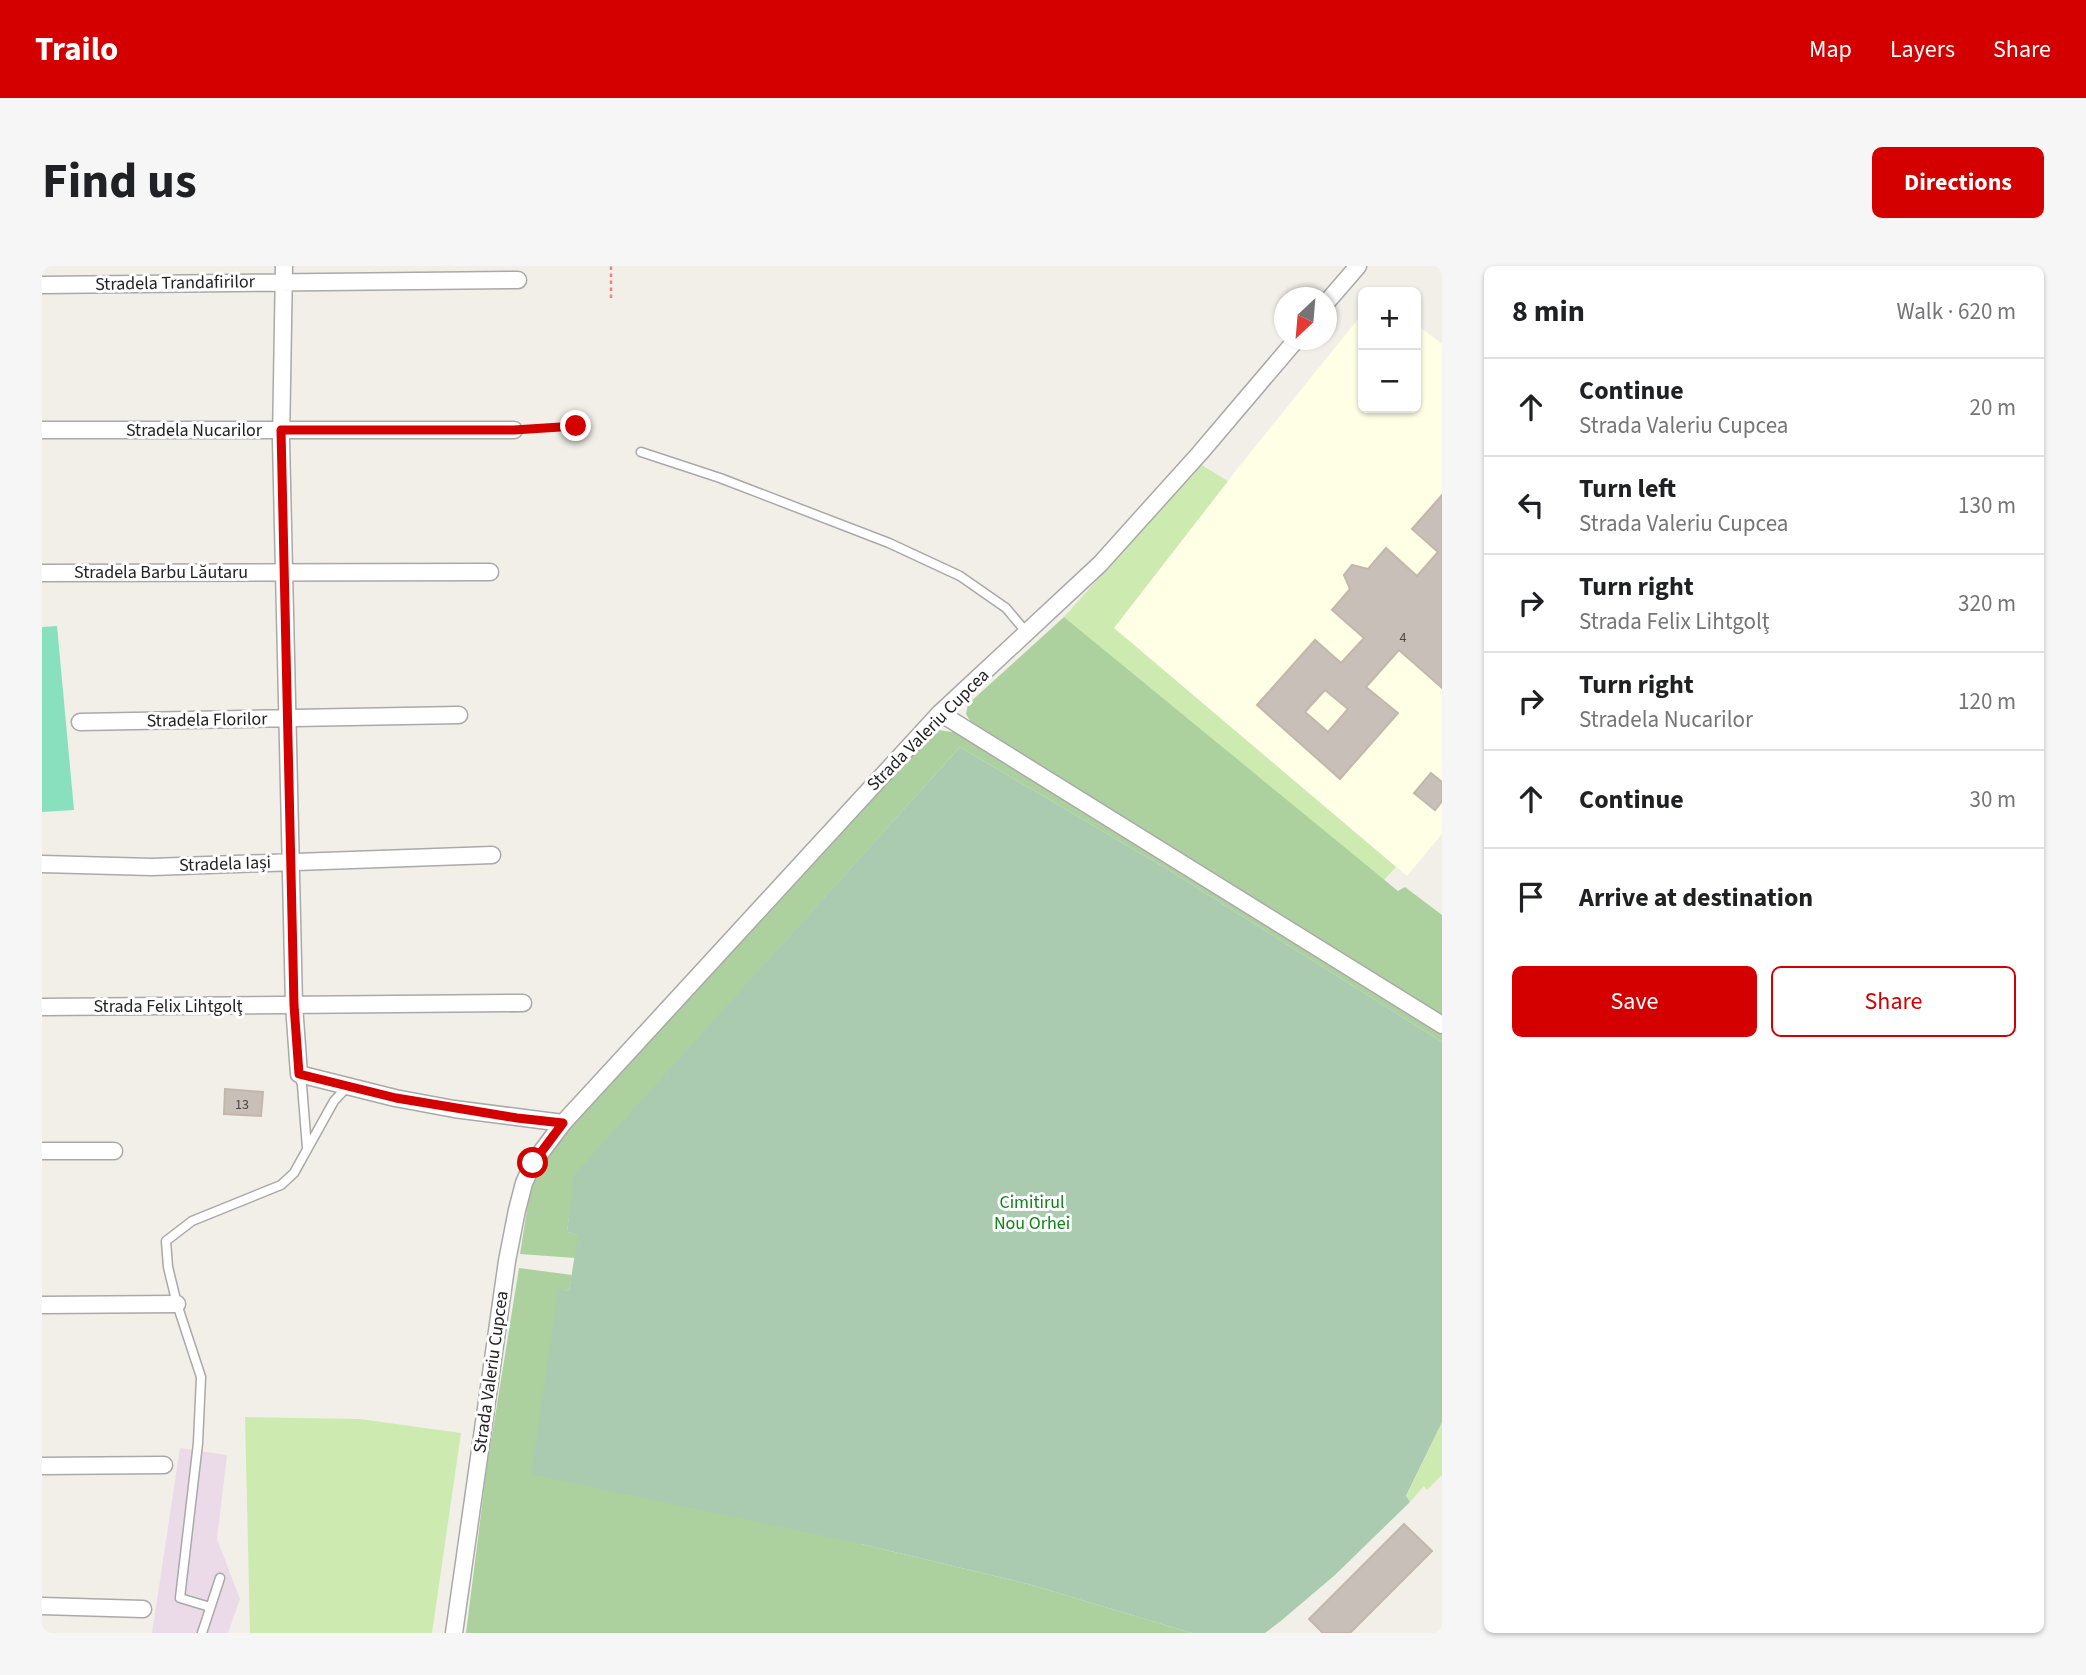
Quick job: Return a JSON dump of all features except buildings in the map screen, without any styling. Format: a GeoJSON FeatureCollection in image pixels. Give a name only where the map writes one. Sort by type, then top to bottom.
{"type":"FeatureCollection","features":[{"type":"Feature","properties":{"kind":"street"},"geometry":{"type":"LineString","coordinates":[[1337,290],[1357,266]]}},
{"type":"Feature","properties":{"kind":"street"},"geometry":{"type":"LineString","coordinates":[[284,274],[281,430],[290,862],[299,1074],[396,1098],[563,1123]]}},
{"type":"Feature","properties":{"kind":"street","name":"Stradela Trandafirilor"},"geometry":{"type":"LineString","coordinates":[[42,285],[284,274],[518,280]]}},
{"type":"Feature","properties":{"kind":"street","name":"Strada Valeriu Cupcea"},"geometry":{"type":"LineString","coordinates":[[454,1633],[507,1261],[524,1183],[533,1163],[563,1123],[940,713],[1100,564],[1288,350]]}},
{"type":"Feature","properties":{"kind":"street","name":"Stradela Nucarilor"},"geometry":{"type":"LineString","coordinates":[[42,430],[514,430]]}},
{"type":"Feature","properties":{"kind":"street","name":"Stradela Barbu Lăutaru"},"geometry":{"type":"LineString","coordinates":[[42,573],[490,572]]}},
{"type":"Feature","properties":{"kind":"street"},"geometry":{"type":"LineString","coordinates":[[940,713],[1442,1025]]}},
{"type":"Feature","properties":{"kind":"street","name":"Stradela Florilor"},"geometry":{"type":"LineString","coordinates":[[80,722],[459,715]]}},
{"type":"Feature","properties":{"kind":"street","name":"Stradela Iași"},"geometry":{"type":"LineString","coordinates":[[42,864],[152,867],[492,855]]}},
{"type":"Feature","properties":{"kind":"street","name":"Strada Felix Lihtgolţ"},"geometry":{"type":"LineString","coordinates":[[42,1007],[523,1003]]}},
{"type":"Feature","properties":{"kind":"street"},"geometry":{"type":"LineString","coordinates":[[42,1151],[114,1151]]}},
{"type":"Feature","properties":{"kind":"street"},"geometry":{"type":"LineString","coordinates":[[42,1305],[177,1304]]}},
{"type":"Feature","properties":{"kind":"street"},"geometry":{"type":"LineString","coordinates":[[42,1466],[164,1465]]}},
{"type":"Feature","properties":{"kind":"street"},"geometry":{"type":"LineString","coordinates":[[42,1606],[143,1609]]}},
{"type":"Feature","properties":{"kind":"lane"},"geometry":{"type":"LineString","coordinates":[[641,452],[720,478],[889,543],[960,576],[1006,607],[1027,634]]}},
{"type":"Feature","properties":{"kind":"lane"},"geometry":{"type":"LineString","coordinates":[[299,1074],[307,1148]]}},
{"type":"Feature","properties":{"kind":"lane"},"geometry":{"type":"LineString","coordinates":[[210,1607],[180,1598],[198,1443],[201,1377],[177,1304],[168,1267],[166,1241],[192,1222],[281,1185],[294,1173],[334,1101],[349,1085]]}},
{"type":"Feature","properties":{"kind":"lane"},"geometry":{"type":"LineString","coordinates":[[202,1633],[220,1578]]}},
{"type":"Feature","properties":{"kind":"path"},"geometry":{"type":"LineString","coordinates":[[611,266],[611,298]]}},
{"type":"Feature","properties":{"kind":"path"},"geometry":{"type":"LineString","coordinates":[[514,430],[576,426]]}},
{"type":"Feature","properties":{"kind":"shaded area"},"geometry":{"type":"Polygon","coordinates":[[[1358,319],[1358,413],[1421,413],[1421,328],[1442,344],[1442,834],[1407,876],[1114,628],[1238,468],[1333,350],[1337,350],[1337,345],[1358,319]]]}},
{"type":"Feature","properties":{"kind":"shaded area"},"geometry":{"type":"Polygon","coordinates":[[[180,1448],[227,1455],[217,1539],[240,1599],[228,1633],[152,1633],[180,1448]]]}},
{"type":"Feature","properties":{"kind":"green space"},"geometry":{"type":"Polygon","coordinates":[[[1200,464],[1228,481],[1114,628],[1396,867],[1384,880],[1064,617],[1200,464]]]}},
{"type":"Feature","properties":{"kind":"green space"},"geometry":{"type":"Polygon","coordinates":[[[1064,617],[1398,891],[1405,887],[1442,915],[1442,1018],[1175,849],[974,727],[966,714],[968,704],[1064,617]]]}},
{"type":"Feature","properties":{"kind":"green space"},"geometry":{"type":"Polygon","coordinates":[[[57,626],[74,810],[42,812],[42,627],[57,626]]]}},
{"type":"Feature","properties":{"kind":"green space"},"geometry":{"type":"Polygon","coordinates":[[[938,730],[960,733],[1442,1032],[1442,1042],[1167,869],[960,747],[575,1175],[567,1232],[579,1235],[575,1258],[520,1254],[532,1178],[546,1156],[634,1055],[926,737],[938,730]]]}},
{"type":"Feature","properties":{"kind":"green space","name":"Cimitirul Nou Orhei"},"geometry":{"type":"Polygon","coordinates":[[[960,747],[1167,869],[1442,1042],[1442,1422],[1406,1496],[1410,1502],[1335,1575],[1265,1633],[1192,1633],[1028,1584],[861,1544],[531,1474],[558,1289],[569,1291],[578,1235],[567,1232],[574,1175],[960,747]]]}},
{"type":"Feature","properties":{"kind":"green space"},"geometry":{"type":"Polygon","coordinates":[[[519,1268],[572,1275],[569,1291],[558,1290],[861,1544],[1028,1584],[1192,1633],[466,1633],[487,1466],[519,1268]]]}},
{"type":"Feature","properties":{"kind":"green space"},"geometry":{"type":"Polygon","coordinates":[[[245,1417],[360,1419],[461,1433],[432,1633],[250,1633],[245,1417]]]}},
{"type":"Feature","properties":{"kind":"green space"},"geometry":{"type":"Polygon","coordinates":[[[1442,1422],[1442,1475],[1427,1490],[1424,1486],[1410,1502],[1406,1497],[1442,1422]]]}},
{"type":"Feature","properties":{"kind":"route"},"geometry":{"type":"LineString","coordinates":[[533,1163],[563,1123],[396,1098],[299,1074],[290,862],[281,430],[514,430],[576,426]]}}]}
